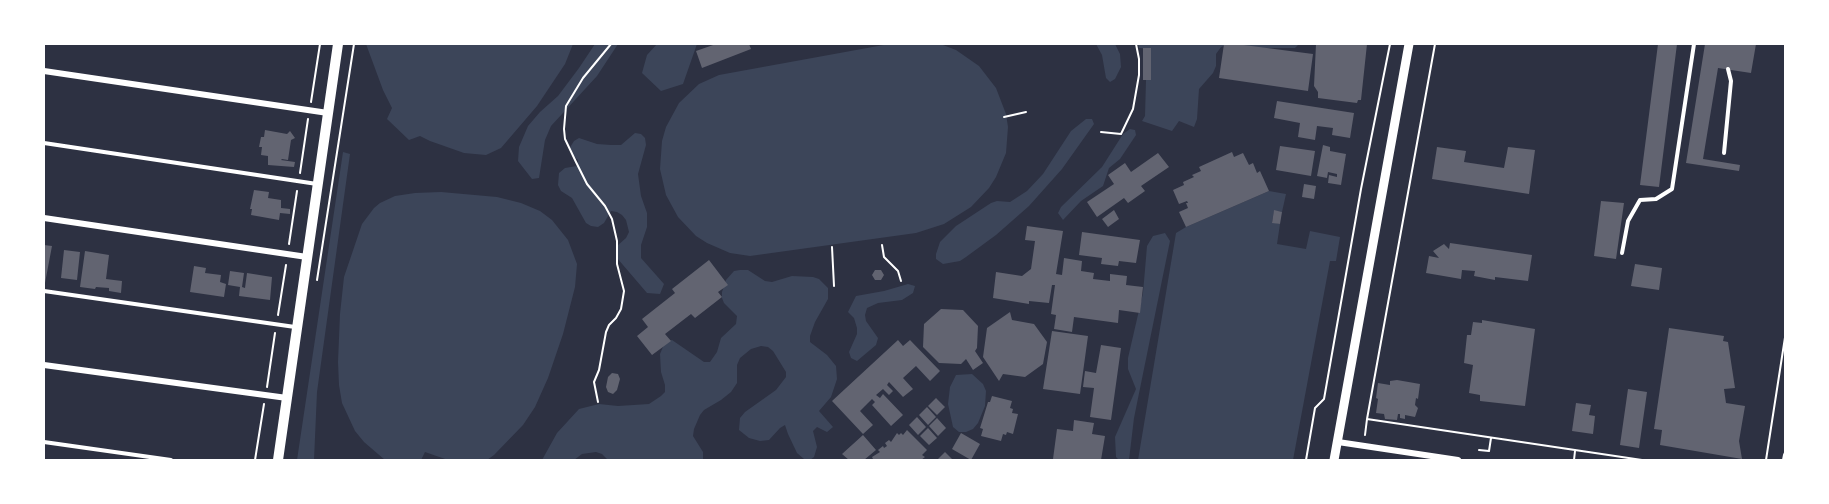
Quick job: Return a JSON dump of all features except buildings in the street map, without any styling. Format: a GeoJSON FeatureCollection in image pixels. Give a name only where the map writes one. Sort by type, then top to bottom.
{"type":"FeatureCollection","features":[{"type":"Feature","properties":{"kind":"main road"},"geometry":{"type":"LineString","coordinates":[[278,460],[338,44]]}},
{"type":"Feature","properties":{"kind":"street"},"geometry":{"type":"LineString","coordinates":[[1334,460],[1409,44]]}},
{"type":"Feature","properties":{"kind":"street"},"geometry":{"type":"LineString","coordinates":[[44,71],[328,113]]}},
{"type":"Feature","properties":{"kind":"street"},"geometry":{"type":"LineString","coordinates":[[44,218],[307,257]]}},
{"type":"Feature","properties":{"kind":"street"},"geometry":{"type":"LineString","coordinates":[[44,365],[287,398]]}},
{"type":"Feature","properties":{"kind":"street"},"geometry":{"type":"LineString","coordinates":[[1338,442],[1458,460]]}},
{"type":"Feature","properties":{"kind":"street"},"geometry":{"type":"LineString","coordinates":[[1785,455],[1785,460]]}},
{"type":"Feature","properties":{"kind":"lane"},"geometry":{"type":"LineString","coordinates":[[1622,253],[1628,221],[1640,200],[1656,200],[1672,189],[1694,44]]}},
{"type":"Feature","properties":{"kind":"lane"},"geometry":{"type":"LineString","coordinates":[[1724,153],[1731,81],[1728,69]]}},
{"type":"Feature","properties":{"kind":"lane"},"geometry":{"type":"LineString","coordinates":[[44,143],[318,184]]}},
{"type":"Feature","properties":{"kind":"lane"},"geometry":{"type":"LineString","coordinates":[[44,291],[297,327]]}},
{"type":"Feature","properties":{"kind":"lane"},"geometry":{"type":"LineString","coordinates":[[44,442],[171,460]]}},
{"type":"Feature","properties":{"kind":"path"},"geometry":{"type":"LineString","coordinates":[[316,286],[354,44]]}},
{"type":"Feature","properties":{"kind":"path"},"geometry":{"type":"LineString","coordinates":[[598,402],[594,382],[599,370],[606,332],[621,309],[624,291],[617,264],[617,242],[612,219],[605,206],[587,184],[565,139],[564,129],[566,106],[598,57],[611,44]]}},
{"type":"Feature","properties":{"kind":"path"},"geometry":{"type":"LineString","coordinates":[[1101,132],[1121,134],[1133,109],[1139,75],[1136,44]]}},
{"type":"Feature","properties":{"kind":"path"},"geometry":{"type":"LineString","coordinates":[[1311,460],[1306,460],[1315,408],[1324,399],[1361,189],[1390,44]]}},
{"type":"Feature","properties":{"kind":"path"},"geometry":{"type":"LineString","coordinates":[[1365,435],[1435,44]]}},
{"type":"Feature","properties":{"kind":"path"},"geometry":{"type":"LineString","coordinates":[[1004,117],[1026,112]]}},
{"type":"Feature","properties":{"kind":"path"},"geometry":{"type":"LineString","coordinates":[[882,244],[884,257],[898,271],[901,281]]}},
{"type":"Feature","properties":{"kind":"path"},"geometry":{"type":"LineString","coordinates":[[832,246],[834,286]]}},
{"type":"Feature","properties":{"kind":"path"},"geometry":{"type":"LineString","coordinates":[[1766,460],[1785,331]]}},
{"type":"Feature","properties":{"kind":"path"},"geometry":{"type":"LineString","coordinates":[[1367,419],[1642,460]]}},
{"type":"Feature","properties":{"kind":"path"},"geometry":{"type":"LineString","coordinates":[[1479,450],[1489,451],[1491,438]]}},
{"type":"Feature","properties":{"kind":"path"},"geometry":{"type":"LineString","coordinates":[[1574,460],[1575,450]]}},
{"type":"Feature","properties":{"kind":"shaded area"},"geometry":{"type":"Polygon","coordinates":[[[366,44],[573,44],[565,64],[537,106],[501,148],[486,155],[464,153],[420,136],[409,140],[387,119],[392,108],[366,44]]]}},
{"type":"Feature","properties":{"kind":"shaded area"},"geometry":{"type":"Polygon","coordinates":[[[595,44],[618,44],[597,76],[551,126],[545,140],[539,178],[532,179],[518,161],[519,147],[528,126],[558,96],[595,44]]]}},
{"type":"Feature","properties":{"kind":"shaded area"},"geometry":{"type":"Polygon","coordinates":[[[657,44],[697,44],[683,84],[661,91],[642,73],[647,55],[657,44]]]}},
{"type":"Feature","properties":{"kind":"shaded area"},"geometry":{"type":"Polygon","coordinates":[[[889,44],[934,44],[956,50],[979,66],[996,88],[1006,114],[1008,127],[1006,153],[989,188],[971,207],[944,224],[916,233],[750,256],[730,253],[707,243],[696,236],[678,217],[666,195],[660,169],[662,141],[666,127],[679,103],[699,84],[719,75],[889,44]]]}},
{"type":"Feature","properties":{"kind":"shaded area"},"geometry":{"type":"Polygon","coordinates":[[[1096,44],[1115,44],[1120,54],[1121,67],[1115,79],[1110,82],[1106,78],[1102,55],[1096,44]]]}},
{"type":"Feature","properties":{"kind":"shaded area"},"geometry":{"type":"Polygon","coordinates":[[[1138,44],[1299,44],[1295,48],[1239,48],[1226,45],[1221,47],[1216,54],[1216,66],[1213,73],[1199,89],[1197,119],[1194,127],[1179,121],[1172,131],[1142,121],[1145,116],[1146,80],[1151,80],[1151,49],[1139,48],[1138,44]]]}},
{"type":"Feature","properties":{"kind":"shaded area"},"geometry":{"type":"Polygon","coordinates":[[[1086,119],[1092,119],[1094,124],[1062,169],[1029,206],[996,235],[960,261],[943,264],[936,259],[940,242],[956,226],[991,203],[1010,202],[1027,191],[1043,174],[1071,131],[1086,119]]]}},
{"type":"Feature","properties":{"kind":"shaded area"},"geometry":{"type":"Polygon","coordinates":[[[1130,129],[1135,130],[1136,135],[1120,159],[1109,168],[1103,186],[1081,201],[1063,220],[1058,213],[1061,207],[1102,167],[1123,134],[1130,129]]]}},
{"type":"Feature","properties":{"kind":"shaded area"},"geometry":{"type":"Polygon","coordinates":[[[635,133],[645,138],[646,145],[638,174],[641,196],[647,213],[647,227],[641,245],[641,258],[664,284],[660,294],[647,293],[617,258],[617,246],[629,232],[622,215],[611,211],[604,223],[598,227],[591,226],[586,223],[572,198],[561,191],[558,185],[559,173],[565,168],[577,166],[578,160],[569,149],[574,141],[579,138],[597,144],[621,145],[635,133]]]}},
{"type":"Feature","properties":{"kind":"shaded area"},"geometry":{"type":"Polygon","coordinates":[[[343,152],[350,154],[317,392],[314,460],[297,460],[343,152]]]}},
{"type":"Feature","properties":{"kind":"shaded area"},"geometry":{"type":"Polygon","coordinates":[[[1269,191],[1286,194],[1282,212],[1274,211],[1272,222],[1280,224],[1277,244],[1306,249],[1310,231],[1340,237],[1336,261],[1330,261],[1293,460],[1138,460],[1176,233],[1269,191]]]}},
{"type":"Feature","properties":{"kind":"shaded area"},"geometry":{"type":"Polygon","coordinates":[[[441,192],[497,197],[540,211],[552,220],[568,240],[577,264],[575,287],[563,334],[535,407],[523,425],[494,455],[487,460],[448,460],[425,452],[421,460],[385,460],[355,431],[342,403],[338,362],[344,277],[362,224],[374,208],[395,196],[441,192]]]}},
{"type":"Feature","properties":{"kind":"shaded area"},"geometry":{"type":"Polygon","coordinates":[[[1165,233],[1170,241],[1134,418],[1129,460],[1119,460],[1116,457],[1115,437],[1136,389],[1128,369],[1128,358],[1143,293],[1147,246],[1153,236],[1165,233]]]}},
{"type":"Feature","properties":{"kind":"shaded area"},"geometry":{"type":"Polygon","coordinates":[[[748,270],[765,281],[772,282],[792,276],[813,277],[819,279],[828,288],[828,299],[815,322],[810,342],[827,355],[836,366],[837,379],[831,397],[819,411],[833,427],[827,432],[817,427],[813,431],[817,447],[814,457],[810,460],[804,459],[797,453],[785,425],[769,440],[760,441],[749,438],[739,430],[740,418],[745,412],[776,390],[786,377],[786,372],[773,351],[761,346],[751,349],[740,358],[737,365],[737,383],[731,392],[700,415],[693,436],[703,452],[703,460],[608,460],[596,452],[582,454],[574,460],[542,460],[557,433],[579,409],[599,404],[618,406],[649,404],[661,396],[665,392],[665,385],[661,372],[660,354],[665,342],[672,340],[704,362],[710,362],[717,352],[721,338],[736,324],[737,316],[724,303],[722,292],[726,280],[734,271],[748,270]]]}},
{"type":"Feature","properties":{"kind":"shaded area"},"geometry":{"type":"Polygon","coordinates":[[[908,284],[915,286],[913,293],[902,300],[878,303],[867,308],[866,321],[878,338],[876,345],[857,361],[851,358],[849,352],[857,334],[857,328],[854,318],[848,312],[856,296],[908,284]]]}},
{"type":"Feature","properties":{"kind":"shaded area"},"geometry":{"type":"Polygon","coordinates":[[[972,374],[983,384],[986,391],[985,406],[973,429],[959,432],[953,427],[948,404],[950,387],[956,375],[972,374]]]}}]}
